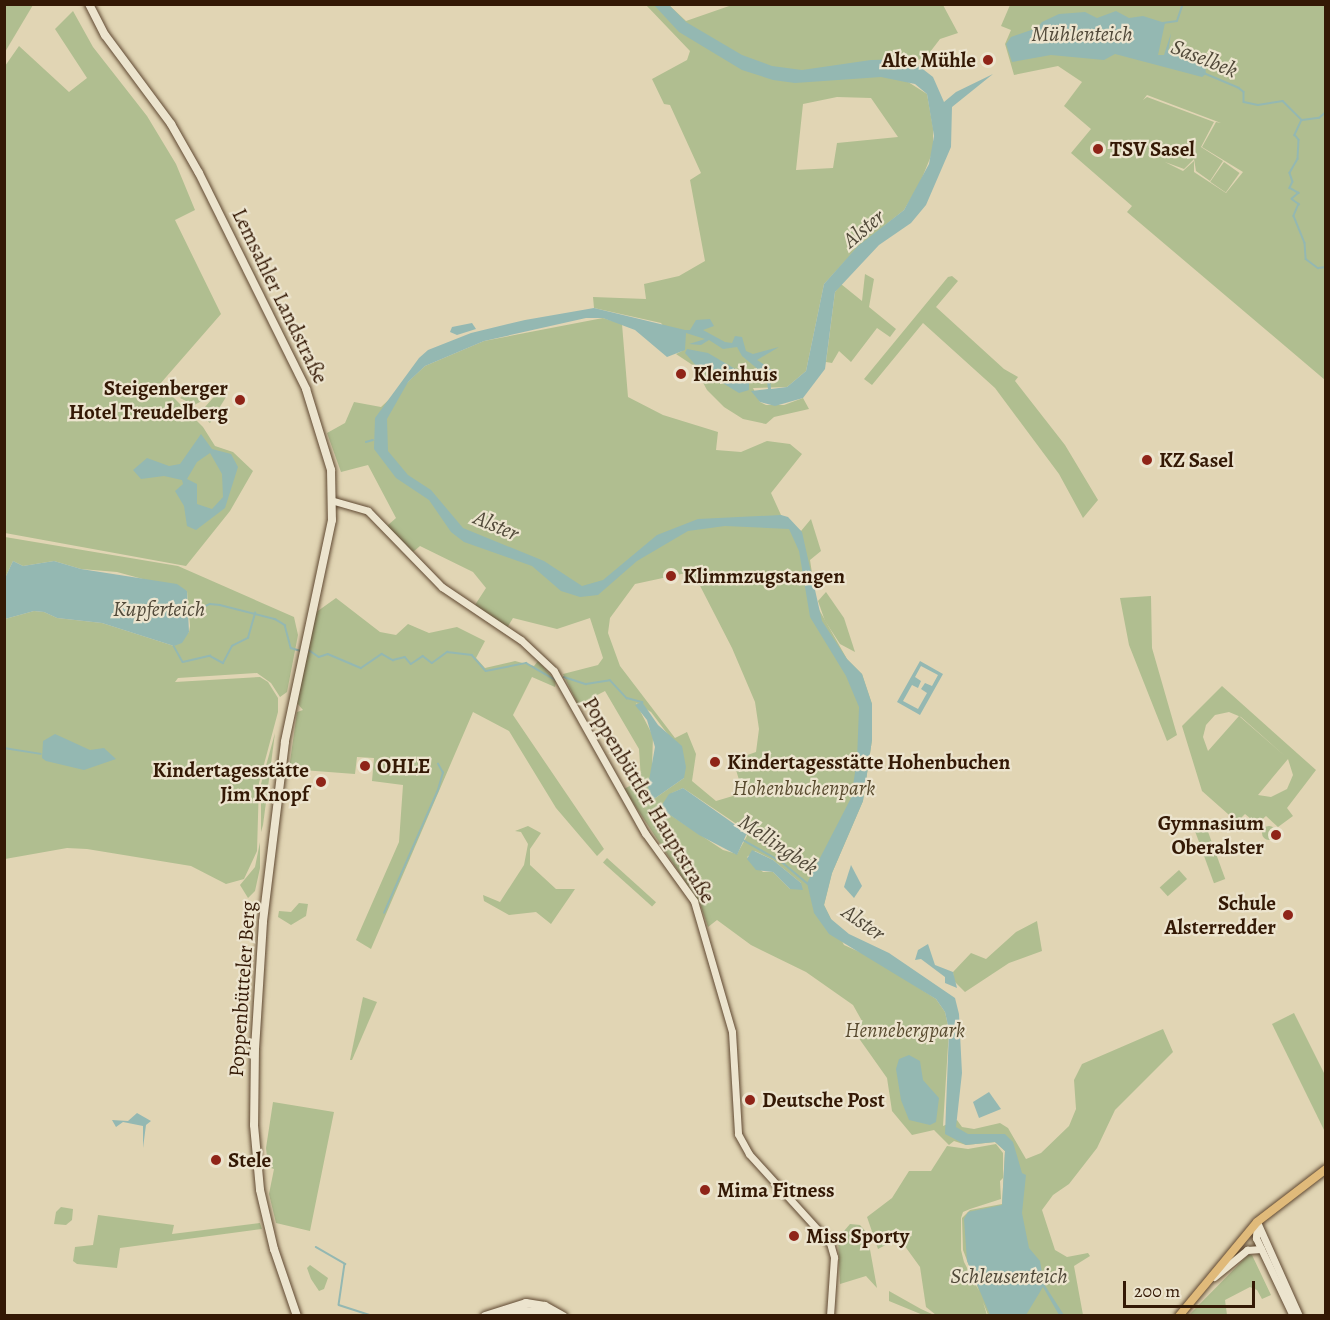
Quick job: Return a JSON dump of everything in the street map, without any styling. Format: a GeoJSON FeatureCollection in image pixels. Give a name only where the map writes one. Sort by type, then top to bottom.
{"type":"FeatureCollection","features":[{"type":"Feature","properties":{"kind":"main road","name":"Lemsahler Landstraße"},"geometry":{"type":"LineString","coordinates":[[89,4],[105,35],[171,124],[200,173],[306,389],[325,446],[334,501],[306,634]]}},
{"type":"Feature","properties":{"kind":"main road","name":"Poppenbütteler Berg"},"geometry":{"type":"LineString","coordinates":[[297,1316],[264,1212],[253,1099],[263,922],[285,742],[306,634]]}},
{"type":"Feature","properties":{"kind":"main road"},"geometry":{"type":"LineString","coordinates":[[1179,1316],[1257,1222],[1326,1169]]}},
{"type":"Feature","properties":{"kind":"main road"},"geometry":{"type":"LineString","coordinates":[[485,1316],[526,1303],[560,1314]]}},
{"type":"Feature","properties":{"kind":"main road"},"geometry":{"type":"LineString","coordinates":[[497,1316],[515,1310],[560,1314]]}},
{"type":"Feature","properties":{"kind":"street","name":"Poppenbüttler Hauptstraße"},"geometry":{"type":"LineString","coordinates":[[334,501],[368,510],[442,587],[540,656],[567,693],[645,833],[694,901],[732,1032],[738,1134],[749,1154],[830,1243],[834,1257],[830,1316]]}},
{"type":"Feature","properties":{"kind":"street"},"geometry":{"type":"LineString","coordinates":[[1257,1222],[1256,1235],[1261,1249],[1293,1316]]}},
{"type":"Feature","properties":{"kind":"street"},"geometry":{"type":"LineString","coordinates":[[1257,1222],[1299,1316]]}},
{"type":"Feature","properties":{"kind":"street"},"geometry":{"type":"LineString","coordinates":[[1204,1285],[1246,1250],[1261,1249]]}},
{"type":"Feature","properties":{"kind":"green space"},"geometry":{"type":"Polygon","coordinates":[[[4,5],[33,5],[5,52],[4,5]]]}},
{"type":"Feature","properties":{"kind":"green space"},"geometry":{"type":"Polygon","coordinates":[[[646,5],[669,5],[686,21],[732,5],[943,5],[958,33],[940,39],[927,56],[914,62],[905,80],[927,94],[933,128],[933,151],[920,183],[904,210],[858,247],[824,284],[806,371],[787,387],[753,388],[760,402],[766,405],[784,405],[803,398],[809,409],[774,417],[766,424],[743,419],[724,407],[707,390],[694,366],[676,354],[682,351],[661,323],[594,308],[593,297],[646,299],[644,284],[679,276],[705,261],[690,180],[701,173],[670,105],[664,104],[652,79],[687,60],[690,51],[646,5]],[[837,97],[803,104],[796,170],[833,168],[837,143],[898,137],[871,98],[837,97]]]}},
{"type":"Feature","properties":{"kind":"green space"},"geometry":{"type":"Polygon","coordinates":[[[1010,5],[1325,5],[1325,380],[1127,212],[1132,206],[1071,153],[1091,129],[1064,106],[1082,82],[1058,66],[1014,75],[1005,44],[1011,30],[1001,26],[1010,5]],[[1147,95],[1143,100],[1147,97],[1214,122],[1201,147],[1223,161],[1210,181],[1196,171],[1194,159],[1184,169],[1165,162],[1183,171],[1194,161],[1194,172],[1226,193],[1243,172],[1202,147],[1216,122],[1221,123],[1147,95]]]}},
{"type":"Feature","properties":{"kind":"green space"},"geometry":{"type":"Polygon","coordinates":[[[73,11],[93,47],[147,116],[176,164],[195,210],[175,220],[221,314],[160,384],[203,427],[215,446],[233,452],[253,471],[230,511],[186,566],[5,533],[5,66],[19,46],[69,92],[87,78],[55,29],[73,11]]]}},
{"type":"Feature","properties":{"kind":"green space"},"geometry":{"type":"Polygon","coordinates":[[[1224,162],[1240,173],[1226,193],[1210,182],[1224,162]]]}},
{"type":"Feature","properties":{"kind":"green space"},"geometry":{"type":"Polygon","coordinates":[[[865,274],[874,279],[869,307],[896,329],[890,337],[877,328],[851,362],[839,351],[832,363],[826,362],[835,292],[841,284],[862,301],[865,274]]]}},
{"type":"Feature","properties":{"kind":"green space"},"geometry":{"type":"Polygon","coordinates":[[[952,276],[958,281],[936,307],[1004,369],[1018,377],[1015,381],[1065,445],[1098,500],[1083,518],[1059,474],[995,388],[923,323],[872,385],[864,379],[948,277],[952,276]]]}},
{"type":"Feature","properties":{"kind":"green space"},"geometry":{"type":"Polygon","coordinates":[[[603,318],[622,324],[628,397],[663,415],[718,432],[716,450],[741,452],[767,441],[790,444],[802,454],[771,493],[781,515],[801,531],[811,519],[821,551],[810,560],[817,606],[847,659],[862,674],[872,704],[872,740],[863,801],[832,873],[824,905],[844,945],[873,958],[936,999],[945,1012],[949,1030],[943,1126],[957,1120],[962,1127],[974,1129],[1000,1123],[1008,1128],[1026,1159],[1041,1153],[1069,1126],[1076,1109],[1074,1080],[1082,1064],[1163,1029],[1173,1052],[1115,1110],[1097,1148],[1069,1184],[1053,1195],[1042,1210],[1055,1250],[1067,1257],[1088,1253],[1090,1256],[1074,1266],[1083,1315],[988,1315],[983,1302],[987,1315],[936,1315],[926,1307],[920,1267],[899,1238],[878,1249],[867,1217],[892,1198],[909,1171],[931,1171],[947,1146],[968,1149],[996,1144],[1003,1153],[1001,1199],[963,1212],[961,1218],[961,1250],[964,1262],[979,1291],[963,1250],[962,1218],[970,1210],[1002,1204],[1005,1151],[995,1142],[966,1145],[954,1141],[949,1145],[934,1130],[912,1135],[892,1111],[887,1078],[858,1037],[862,1021],[853,1005],[806,972],[751,945],[717,920],[708,927],[700,904],[624,789],[641,780],[639,749],[605,691],[578,705],[563,674],[598,665],[603,658],[590,618],[557,629],[513,618],[507,628],[475,605],[486,588],[473,572],[420,546],[413,552],[387,526],[396,518],[368,465],[341,472],[327,433],[345,423],[354,402],[381,407],[425,366],[484,341],[603,318]],[[686,573],[635,584],[610,618],[608,633],[620,666],[675,738],[687,732],[696,754],[692,781],[716,801],[743,793],[733,760],[756,752],[759,729],[755,702],[732,648],[696,578],[686,573]],[[636,703],[653,736],[651,801],[684,778],[669,736],[651,712],[636,703]],[[683,788],[672,793],[660,808],[723,850],[737,854],[747,836],[744,829],[683,788]],[[755,851],[747,857],[763,872],[773,872],[790,889],[801,883],[773,860],[755,851]]]}},
{"type":"Feature","properties":{"kind":"green space"},"geometry":{"type":"Polygon","coordinates":[[[195,384],[208,398],[194,405],[180,398],[195,384]]]}},
{"type":"Feature","properties":{"kind":"green space"},"geometry":{"type":"Polygon","coordinates":[[[220,390],[226,397],[210,423],[204,418],[204,408],[220,390]]]}},
{"type":"Feature","properties":{"kind":"green space"},"geometry":{"type":"Polygon","coordinates":[[[5,537],[178,566],[294,617],[298,635],[287,692],[280,697],[271,683],[257,673],[178,678],[175,682],[260,677],[268,682],[278,698],[278,712],[259,783],[257,851],[244,879],[226,884],[191,866],[87,849],[67,848],[5,859],[5,619],[34,611],[44,612],[57,618],[102,623],[174,646],[189,632],[190,626],[187,591],[117,572],[81,569],[54,561],[23,566],[13,561],[5,578],[5,537]]]}},
{"type":"Feature","properties":{"kind":"green space"},"geometry":{"type":"Polygon","coordinates":[[[826,592],[844,618],[855,652],[840,644],[825,621],[818,601],[826,592]]]}},
{"type":"Feature","properties":{"kind":"green space"},"geometry":{"type":"Polygon","coordinates":[[[1151,596],[1152,648],[1177,735],[1167,741],[1129,645],[1120,598],[1151,596]]]}},
{"type":"Feature","properties":{"kind":"green space"},"geometry":{"type":"Polygon","coordinates":[[[336,598],[380,632],[396,635],[408,624],[429,633],[457,627],[485,641],[476,658],[485,668],[515,661],[534,666],[538,661],[556,681],[555,687],[532,677],[513,715],[604,849],[597,856],[556,808],[509,731],[473,712],[371,949],[356,940],[399,842],[403,785],[372,781],[374,758],[357,757],[355,774],[289,769],[297,712],[303,710],[297,703],[315,613],[336,598]]]}},
{"type":"Feature","properties":{"kind":"green space"},"geometry":{"type":"Polygon","coordinates":[[[1222,686],[1316,770],[1287,808],[1293,816],[1278,827],[1266,816],[1257,824],[1245,814],[1237,822],[1202,791],[1182,726],[1222,686]],[[1229,712],[1215,715],[1206,725],[1203,737],[1208,751],[1239,716],[1229,712]],[[1288,759],[1258,795],[1271,797],[1287,789],[1293,775],[1288,759]]]}},
{"type":"Feature","properties":{"kind":"green space"},"geometry":{"type":"Polygon","coordinates":[[[275,733],[263,825],[261,832],[261,784],[275,733]]]}},
{"type":"Feature","properties":{"kind":"green space"},"geometry":{"type":"Polygon","coordinates":[[[1203,818],[1225,879],[1214,883],[1192,822],[1203,818]]]}},
{"type":"Feature","properties":{"kind":"green space"},"geometry":{"type":"Polygon","coordinates":[[[528,826],[541,833],[530,849],[530,865],[556,889],[575,889],[551,924],[536,912],[509,915],[484,901],[483,895],[500,902],[524,865],[528,844],[521,832],[515,831],[528,826]]]}},
{"type":"Feature","properties":{"kind":"green space"},"geometry":{"type":"Polygon","coordinates":[[[1266,826],[1272,826],[1276,833],[1272,840],[1266,840],[1262,836],[1262,830],[1266,826]]]}},
{"type":"Feature","properties":{"kind":"green space"},"geometry":{"type":"Polygon","coordinates":[[[260,842],[260,868],[255,891],[248,898],[240,885],[255,867],[260,842]]]}},
{"type":"Feature","properties":{"kind":"green space"},"geometry":{"type":"Polygon","coordinates":[[[607,858],[656,902],[652,907],[603,862],[607,858]]]}},
{"type":"Feature","properties":{"kind":"green space"},"geometry":{"type":"Polygon","coordinates":[[[1179,870],[1187,879],[1168,896],[1160,887],[1179,870]]]}},
{"type":"Feature","properties":{"kind":"green space"},"geometry":{"type":"Polygon","coordinates":[[[299,903],[308,904],[306,916],[291,925],[278,917],[279,911],[291,912],[299,903]]]}},
{"type":"Feature","properties":{"kind":"green space"},"geometry":{"type":"Polygon","coordinates":[[[1037,921],[1042,951],[1009,963],[965,992],[954,981],[953,972],[971,953],[986,959],[1016,932],[1037,921]]]}},
{"type":"Feature","properties":{"kind":"green space"},"geometry":{"type":"Polygon","coordinates":[[[363,997],[377,1002],[352,1060],[350,1060],[363,997]]]}},
{"type":"Feature","properties":{"kind":"green space"},"geometry":{"type":"Polygon","coordinates":[[[1294,1013],[1325,1075],[1325,1132],[1272,1024],[1294,1013]]]}},
{"type":"Feature","properties":{"kind":"green space"},"geometry":{"type":"Polygon","coordinates":[[[273,1102],[334,1112],[310,1231],[276,1223],[269,1194],[274,1169],[268,1167],[266,1148],[273,1102]]]}},
{"type":"Feature","properties":{"kind":"green space"},"geometry":{"type":"Polygon","coordinates":[[[61,1207],[73,1209],[72,1220],[66,1225],[54,1224],[56,1212],[61,1207]]]}},
{"type":"Feature","properties":{"kind":"green space"},"geometry":{"type":"Polygon","coordinates":[[[98,1215],[174,1225],[172,1234],[260,1223],[262,1229],[120,1248],[117,1268],[77,1264],[73,1261],[75,1247],[93,1245],[98,1215]]]}},
{"type":"Feature","properties":{"kind":"green space"},"geometry":{"type":"Polygon","coordinates":[[[850,1224],[860,1225],[867,1233],[877,1288],[866,1276],[840,1284],[838,1238],[850,1224]]]}},
{"type":"Feature","properties":{"kind":"green space"},"geometry":{"type":"Polygon","coordinates":[[[1248,1255],[1252,1255],[1271,1295],[1262,1299],[1257,1290],[1250,1287],[1225,1300],[1227,1315],[1189,1315],[1248,1255]]]}},
{"type":"Feature","properties":{"kind":"green space"},"geometry":{"type":"Polygon","coordinates":[[[310,1265],[328,1278],[324,1289],[319,1291],[311,1279],[307,1268],[310,1265]]]}},
{"type":"Feature","properties":{"kind":"green space"},"geometry":{"type":"Polygon","coordinates":[[[889,1291],[934,1315],[923,1315],[889,1301],[889,1291]]]}},
{"type":"Feature","properties":{"kind":"water","name":"Schleusenteich"},"geometry":{"type":"Polygon","coordinates":[[[654,5],[669,5],[686,22],[742,55],[772,66],[802,70],[871,60],[910,59],[933,77],[944,102],[956,92],[993,74],[952,107],[951,147],[926,205],[911,223],[879,245],[835,292],[825,369],[803,398],[775,406],[760,402],[751,391],[768,389],[766,376],[742,356],[737,347],[723,349],[709,340],[701,345],[689,344],[705,339],[686,333],[685,350],[667,357],[635,330],[603,318],[586,318],[484,341],[425,366],[408,382],[387,419],[388,451],[408,475],[431,490],[463,528],[544,561],[582,586],[603,580],[657,535],[698,519],[781,515],[788,517],[802,532],[822,621],[847,659],[862,674],[872,704],[872,740],[863,801],[832,873],[824,905],[831,919],[849,934],[889,953],[955,998],[959,1014],[962,1073],[956,1127],[968,1134],[1005,1134],[1013,1142],[1022,1173],[1026,1175],[1022,1213],[1029,1248],[1040,1261],[1044,1284],[1064,1315],[1059,1315],[1043,1287],[1026,1315],[990,1315],[967,1261],[964,1219],[968,1212],[1002,1205],[1005,1151],[995,1142],[966,1145],[945,1134],[949,1030],[945,1012],[936,999],[829,934],[814,913],[807,883],[851,798],[857,760],[859,707],[846,676],[810,617],[799,551],[789,529],[725,526],[688,531],[637,561],[598,595],[580,597],[561,591],[532,566],[464,542],[451,532],[429,500],[396,478],[374,449],[375,418],[419,358],[428,350],[471,333],[525,320],[594,308],[685,330],[690,330],[696,320],[710,319],[714,326],[703,330],[725,342],[732,343],[735,336],[742,337],[746,351],[753,354],[779,347],[757,360],[777,373],[770,377],[771,389],[787,387],[806,371],[824,284],[858,246],[904,210],[929,164],[934,136],[927,94],[915,84],[881,77],[795,83],[773,80],[742,70],[679,32],[654,5]]]}},
{"type":"Feature","properties":{"kind":"water","name":"Mühlenteich"},"geometry":{"type":"Polygon","coordinates":[[[1116,11],[1129,18],[1143,16],[1165,23],[1158,55],[1164,55],[1171,33],[1168,53],[1176,56],[1182,47],[1179,58],[1205,65],[1206,74],[1202,77],[1115,54],[1104,60],[1051,55],[1012,62],[1006,44],[1011,37],[1037,28],[1042,22],[1059,14],[1085,12],[1097,18],[1116,11]]]}},
{"type":"Feature","properties":{"kind":"water"},"geometry":{"type":"Polygon","coordinates":[[[472,323],[476,329],[457,335],[450,332],[452,327],[472,323]]]}},
{"type":"Feature","properties":{"kind":"water"},"geometry":{"type":"Polygon","coordinates":[[[687,349],[708,353],[749,377],[749,390],[739,393],[698,368],[685,353],[687,349]]]}},
{"type":"Feature","properties":{"kind":"water"},"geometry":{"type":"Polygon","coordinates":[[[201,434],[212,449],[231,454],[238,467],[225,508],[196,530],[187,526],[184,506],[175,491],[183,484],[182,480],[164,476],[141,479],[133,470],[147,458],[169,466],[180,464],[201,434]],[[210,453],[197,462],[187,479],[197,484],[197,504],[212,509],[223,497],[222,474],[210,453]]]}},
{"type":"Feature","properties":{"kind":"water","name":"Kupferteich"},"geometry":{"type":"Polygon","coordinates":[[[13,561],[23,566],[54,561],[81,569],[177,584],[187,591],[189,632],[182,643],[174,646],[102,623],[57,618],[44,612],[34,611],[5,619],[5,578],[13,561]]]}},
{"type":"Feature","properties":{"kind":"water"},"geometry":{"type":"Polygon","coordinates":[[[920,661],[943,674],[920,715],[897,702],[920,661]],[[921,666],[915,677],[921,681],[918,688],[912,685],[903,701],[918,709],[927,693],[921,689],[925,683],[932,686],[938,675],[921,666]]]}},
{"type":"Feature","properties":{"kind":"water"},"geometry":{"type":"Polygon","coordinates":[[[642,702],[658,725],[682,746],[686,767],[684,778],[651,801],[648,786],[655,747],[647,720],[635,705],[642,702]]]}},
{"type":"Feature","properties":{"kind":"water"},"geometry":{"type":"Polygon","coordinates":[[[55,734],[90,750],[104,748],[116,759],[84,770],[46,761],[42,758],[43,741],[55,734]]]}},
{"type":"Feature","properties":{"kind":"water"},"geometry":{"type":"Polygon","coordinates":[[[683,788],[747,833],[737,855],[699,835],[660,808],[669,794],[683,788]]]}},
{"type":"Feature","properties":{"kind":"water"},"geometry":{"type":"Polygon","coordinates":[[[752,850],[773,860],[801,883],[803,890],[790,889],[773,872],[756,870],[747,859],[752,850]]]}},
{"type":"Feature","properties":{"kind":"water"},"geometry":{"type":"Polygon","coordinates":[[[851,865],[862,886],[854,898],[844,887],[851,865]]]}},
{"type":"Feature","properties":{"kind":"water"},"geometry":{"type":"Polygon","coordinates":[[[928,944],[935,965],[953,972],[957,988],[945,983],[945,977],[921,959],[915,960],[918,950],[928,944]]]}},
{"type":"Feature","properties":{"kind":"water"},"geometry":{"type":"Polygon","coordinates":[[[909,1055],[920,1061],[923,1080],[939,1098],[936,1122],[930,1125],[909,1120],[901,1100],[896,1069],[899,1059],[909,1055]]]}},
{"type":"Feature","properties":{"kind":"water"},"geometry":{"type":"Polygon","coordinates":[[[989,1092],[1001,1109],[979,1118],[973,1102],[989,1092]]]}},
{"type":"Feature","properties":{"kind":"water"},"geometry":{"type":"Polygon","coordinates":[[[137,1113],[151,1121],[146,1125],[143,1148],[143,1126],[123,1122],[116,1127],[112,1120],[128,1121],[137,1113]]]}},
{"type":"Feature","properties":{"kind":"waterway"},"geometry":{"type":"LineString","coordinates":[[1163,23],[1177,21],[1183,4]]}},
{"type":"Feature","properties":{"kind":"waterway","name":"Saselbek"},"geometry":{"type":"LineString","coordinates":[[1204,73],[1239,88],[1244,92],[1244,102],[1258,105],[1283,101],[1302,120],[1295,135],[1299,140],[1298,159],[1290,173],[1293,182],[1290,188],[1299,193],[1292,199],[1299,204],[1294,216],[1305,243],[1306,259],[1318,268],[1326,267]]}},
{"type":"Feature","properties":{"kind":"waterway"},"geometry":{"type":"LineString","coordinates":[[1302,120],[1319,118],[1326,112]]}},
{"type":"Feature","properties":{"kind":"waterway"},"geometry":{"type":"LineString","coordinates":[[366,442],[373,440]]}},
{"type":"Feature","properties":{"kind":"waterway","name":"Mellingbek"},"geometry":{"type":"LineString","coordinates":[[197,610],[210,604],[220,605],[275,619],[285,625],[291,648],[301,651]]}},
{"type":"Feature","properties":{"kind":"waterway"},"geometry":{"type":"LineString","coordinates":[[174,646],[183,662],[210,656],[223,663],[232,646],[248,638],[255,613]]}},
{"type":"Feature","properties":{"kind":"waterway","name":"Mellingbek"},"geometry":{"type":"LineString","coordinates":[[309,650],[319,657],[328,654],[361,668],[382,654],[393,660],[405,657],[411,664],[423,656],[432,663],[447,652],[472,655],[486,671],[526,663],[555,680]]}},
{"type":"Feature","properties":{"kind":"waterway","name":"Mellingbek"},"geometry":{"type":"LineString","coordinates":[[564,677],[586,684],[610,680],[627,698],[642,702]]}},
{"type":"Feature","properties":{"kind":"waterway"},"geometry":{"type":"LineString","coordinates":[[4,748],[41,754]]}},
{"type":"Feature","properties":{"kind":"waterway"},"geometry":{"type":"LineString","coordinates":[[384,913],[438,790],[443,773],[438,764]]}},
{"type":"Feature","properties":{"kind":"waterway","name":"Mellingbek"},"geometry":{"type":"LineString","coordinates":[[743,840],[782,862],[808,884]]}},
{"type":"Feature","properties":{"kind":"waterway"},"geometry":{"type":"LineString","coordinates":[[316,1247],[345,1264],[339,1305],[373,1316]]}},
{"type":"Feature","properties":{"kind":"place","name":"Alte Mühle"},"geometry":{"type":"Point","coordinates":[988,60]}},
{"type":"Feature","properties":{"kind":"place","name":"TSV Sasel"},"geometry":{"type":"Point","coordinates":[1098,149]}},
{"type":"Feature","properties":{"kind":"place","name":"Kleinhuis"},"geometry":{"type":"Point","coordinates":[681,374]}},
{"type":"Feature","properties":{"kind":"place","name":"Steigenberger Hotel Treudelberg"},"geometry":{"type":"Point","coordinates":[240,400]}},
{"type":"Feature","properties":{"kind":"place","name":"KZ Sasel"},"geometry":{"type":"Point","coordinates":[1147,460]}},
{"type":"Feature","properties":{"kind":"place","name":"Klimmzugstangen"},"geometry":{"type":"Point","coordinates":[671,576]}},
{"type":"Feature","properties":{"kind":"place","name":"Kindertagesstätte Hohenbuchen"},"geometry":{"type":"Point","coordinates":[715,762]}},
{"type":"Feature","properties":{"kind":"place","name":"OHLE"},"geometry":{"type":"Point","coordinates":[365,766]}},
{"type":"Feature","properties":{"kind":"place","name":"Kindertagesstätte Jim Knopf"},"geometry":{"type":"Point","coordinates":[321,782]}},
{"type":"Feature","properties":{"kind":"place","name":"Gymnasium Oberalster"},"geometry":{"type":"Point","coordinates":[1276,835]}},
{"type":"Feature","properties":{"kind":"place","name":"Schule Alsterredder"},"geometry":{"type":"Point","coordinates":[1288,915]}},
{"type":"Feature","properties":{"kind":"place","name":"Deutsche Post"},"geometry":{"type":"Point","coordinates":[750,1100]}},
{"type":"Feature","properties":{"kind":"place","name":"Stele"},"geometry":{"type":"Point","coordinates":[216,1160]}},
{"type":"Feature","properties":{"kind":"place","name":"Mima Fitness"},"geometry":{"type":"Point","coordinates":[705,1190]}},
{"type":"Feature","properties":{"kind":"place","name":"Miss Sporty"},"geometry":{"type":"Point","coordinates":[794,1236]}},
{"type":"Feature","properties":{"kind":"water label","name":"Alster"},"geometry":{"type":"Point","coordinates":[864,229]}},
{"type":"Feature","properties":{"kind":"water label","name":"Alster"},"geometry":{"type":"Point","coordinates":[496,526]}},
{"type":"Feature","properties":{"kind":"water label","name":"Alster"},"geometry":{"type":"Point","coordinates":[863,923]}},
{"type":"Feature","properties":{"kind":"park label","name":"Hohenbuchenpark"},"geometry":{"type":"Point","coordinates":[804,788]}},
{"type":"Feature","properties":{"kind":"park label","name":"Hennebergpark"},"geometry":{"type":"Point","coordinates":[905,1030]}}]}
